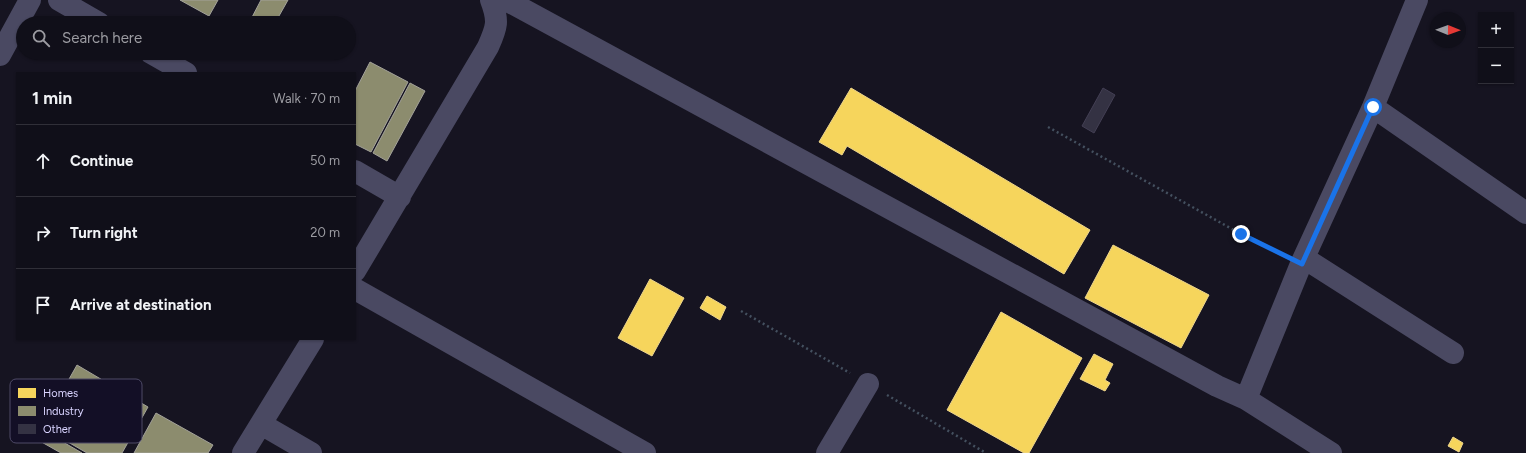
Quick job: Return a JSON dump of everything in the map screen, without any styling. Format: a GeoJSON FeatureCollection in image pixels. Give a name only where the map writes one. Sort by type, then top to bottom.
{"type":"FeatureCollection","features":[{"type":"Feature","properties":{"kind":"street"},"geometry":{"type":"LineString","coordinates":[[21,16],[30,0]]}},
{"type":"Feature","properties":{"kind":"street"},"geometry":{"type":"LineString","coordinates":[[59,0],[87,16]]}},
{"type":"Feature","properties":{"kind":"street"},"geometry":{"type":"LineString","coordinates":[[356,269],[488,47],[496,29],[496,14],[491,0]]}},
{"type":"Feature","properties":{"kind":"street"},"geometry":{"type":"LineString","coordinates":[[506,0],[1217,386],[1246,400],[1331,453]]}},
{"type":"Feature","properties":{"kind":"street"},"geometry":{"type":"LineString","coordinates":[[1246,400],[1303,261],[1373,107],[1417,0]]}},
{"type":"Feature","properties":{"kind":"street"},"geometry":{"type":"LineString","coordinates":[[0,55],[16,26]]}},
{"type":"Feature","properties":{"kind":"street"},"geometry":{"type":"LineString","coordinates":[[163,60],[184,72]]}},
{"type":"Feature","properties":{"kind":"street"},"geometry":{"type":"LineString","coordinates":[[1373,107],[1526,213]]}},
{"type":"Feature","properties":{"kind":"street"},"geometry":{"type":"LineString","coordinates":[[356,172],[400,197]]}},
{"type":"Feature","properties":{"kind":"street"},"geometry":{"type":"LineString","coordinates":[[1303,261],[1453,353]]}},
{"type":"Feature","properties":{"kind":"street"},"geometry":{"type":"LineString","coordinates":[[356,290],[645,453]]}},
{"type":"Feature","properties":{"kind":"street"},"geometry":{"type":"LineString","coordinates":[[243,453],[312,340]]}},
{"type":"Feature","properties":{"kind":"street"},"geometry":{"type":"LineString","coordinates":[[827,453],[868,384]]}},
{"type":"Feature","properties":{"kind":"street"},"geometry":{"type":"LineString","coordinates":[[261,424],[311,453]]}},
{"type":"Feature","properties":{"kind":"path"},"geometry":{"type":"LineString","coordinates":[[1048,127],[1241,234],[1303,261]]}},
{"type":"Feature","properties":{"kind":"building: Homes"},"geometry":{"type":"Polygon","coordinates":[[[851,88],[1090,230],[1064,274],[847,146],[842,155],[819,142],[851,88]]]}},
{"type":"Feature","properties":{"kind":"building: Homes"},"geometry":{"type":"Polygon","coordinates":[[[1113,245],[1209,295],[1181,348],[1085,298],[1113,245]]]}},
{"type":"Feature","properties":{"kind":"building: Homes"},"geometry":{"type":"Polygon","coordinates":[[[650,279],[684,298],[652,356],[618,338],[650,279]]]}},
{"type":"Feature","properties":{"kind":"building: Homes"},"geometry":{"type":"Polygon","coordinates":[[[707,296],[726,307],[720,320],[700,308],[707,296]]]}},
{"type":"Feature","properties":{"kind":"building: Homes"},"geometry":{"type":"Polygon","coordinates":[[[1001,312],[1082,358],[1029,453],[1024,453],[947,410],[1001,312]]]}},
{"type":"Feature","properties":{"kind":"building: Homes"},"geometry":{"type":"Polygon","coordinates":[[[1094,354],[1113,364],[1105,380],[1110,383],[1105,391],[1080,379],[1094,354]]]}},
{"type":"Feature","properties":{"kind":"building: Homes"},"geometry":{"type":"Polygon","coordinates":[[[1453,437],[1463,443],[1459,452],[1448,446],[1453,437]]]}},
{"type":"Feature","properties":{"kind":"building: Industry"},"geometry":{"type":"Polygon","coordinates":[[[180,0],[218,0],[209,16],[180,0]]]}},
{"type":"Feature","properties":{"kind":"building: Industry"},"geometry":{"type":"Polygon","coordinates":[[[261,0],[288,0],[279,16],[253,16],[261,0]]]}},
{"type":"Feature","properties":{"kind":"building: Industry"},"geometry":{"type":"Polygon","coordinates":[[[370,62],[408,82],[371,152],[356,144],[356,89],[370,62]]]}},
{"type":"Feature","properties":{"kind":"building: Industry"},"geometry":{"type":"Polygon","coordinates":[[[410,83],[425,91],[387,161],[373,153],[410,83]]]}},
{"type":"Feature","properties":{"kind":"building: Industry"},"geometry":{"type":"Polygon","coordinates":[[[77,365],[101,379],[69,379],[77,365]]]}},
{"type":"Feature","properties":{"kind":"building: Industry"},"geometry":{"type":"Polygon","coordinates":[[[142,403],[148,407],[142,418],[142,403]]]}},
{"type":"Feature","properties":{"kind":"building: Industry"},"geometry":{"type":"Polygon","coordinates":[[[156,413],[213,445],[208,453],[134,453],[140,443],[142,443],[142,438],[156,413]]]}},
{"type":"Feature","properties":{"kind":"building: Industry"},"geometry":{"type":"Polygon","coordinates":[[[43,443],[65,443],[82,453],[61,453],[43,443]]]}},
{"type":"Feature","properties":{"kind":"building: Industry"},"geometry":{"type":"Polygon","coordinates":[[[70,443],[128,443],[122,453],[87,453],[70,443]]]}},
{"type":"Feature","properties":{"kind":"building: Other"},"geometry":{"type":"Polygon","coordinates":[[[1103,88],[1115,95],[1094,133],[1082,126],[1103,88]]]}},
{"type":"Feature","properties":{"kind":"route"},"geometry":{"type":"LineString","coordinates":[[1241,234],[1302,264],[1373,107]]}}]}
